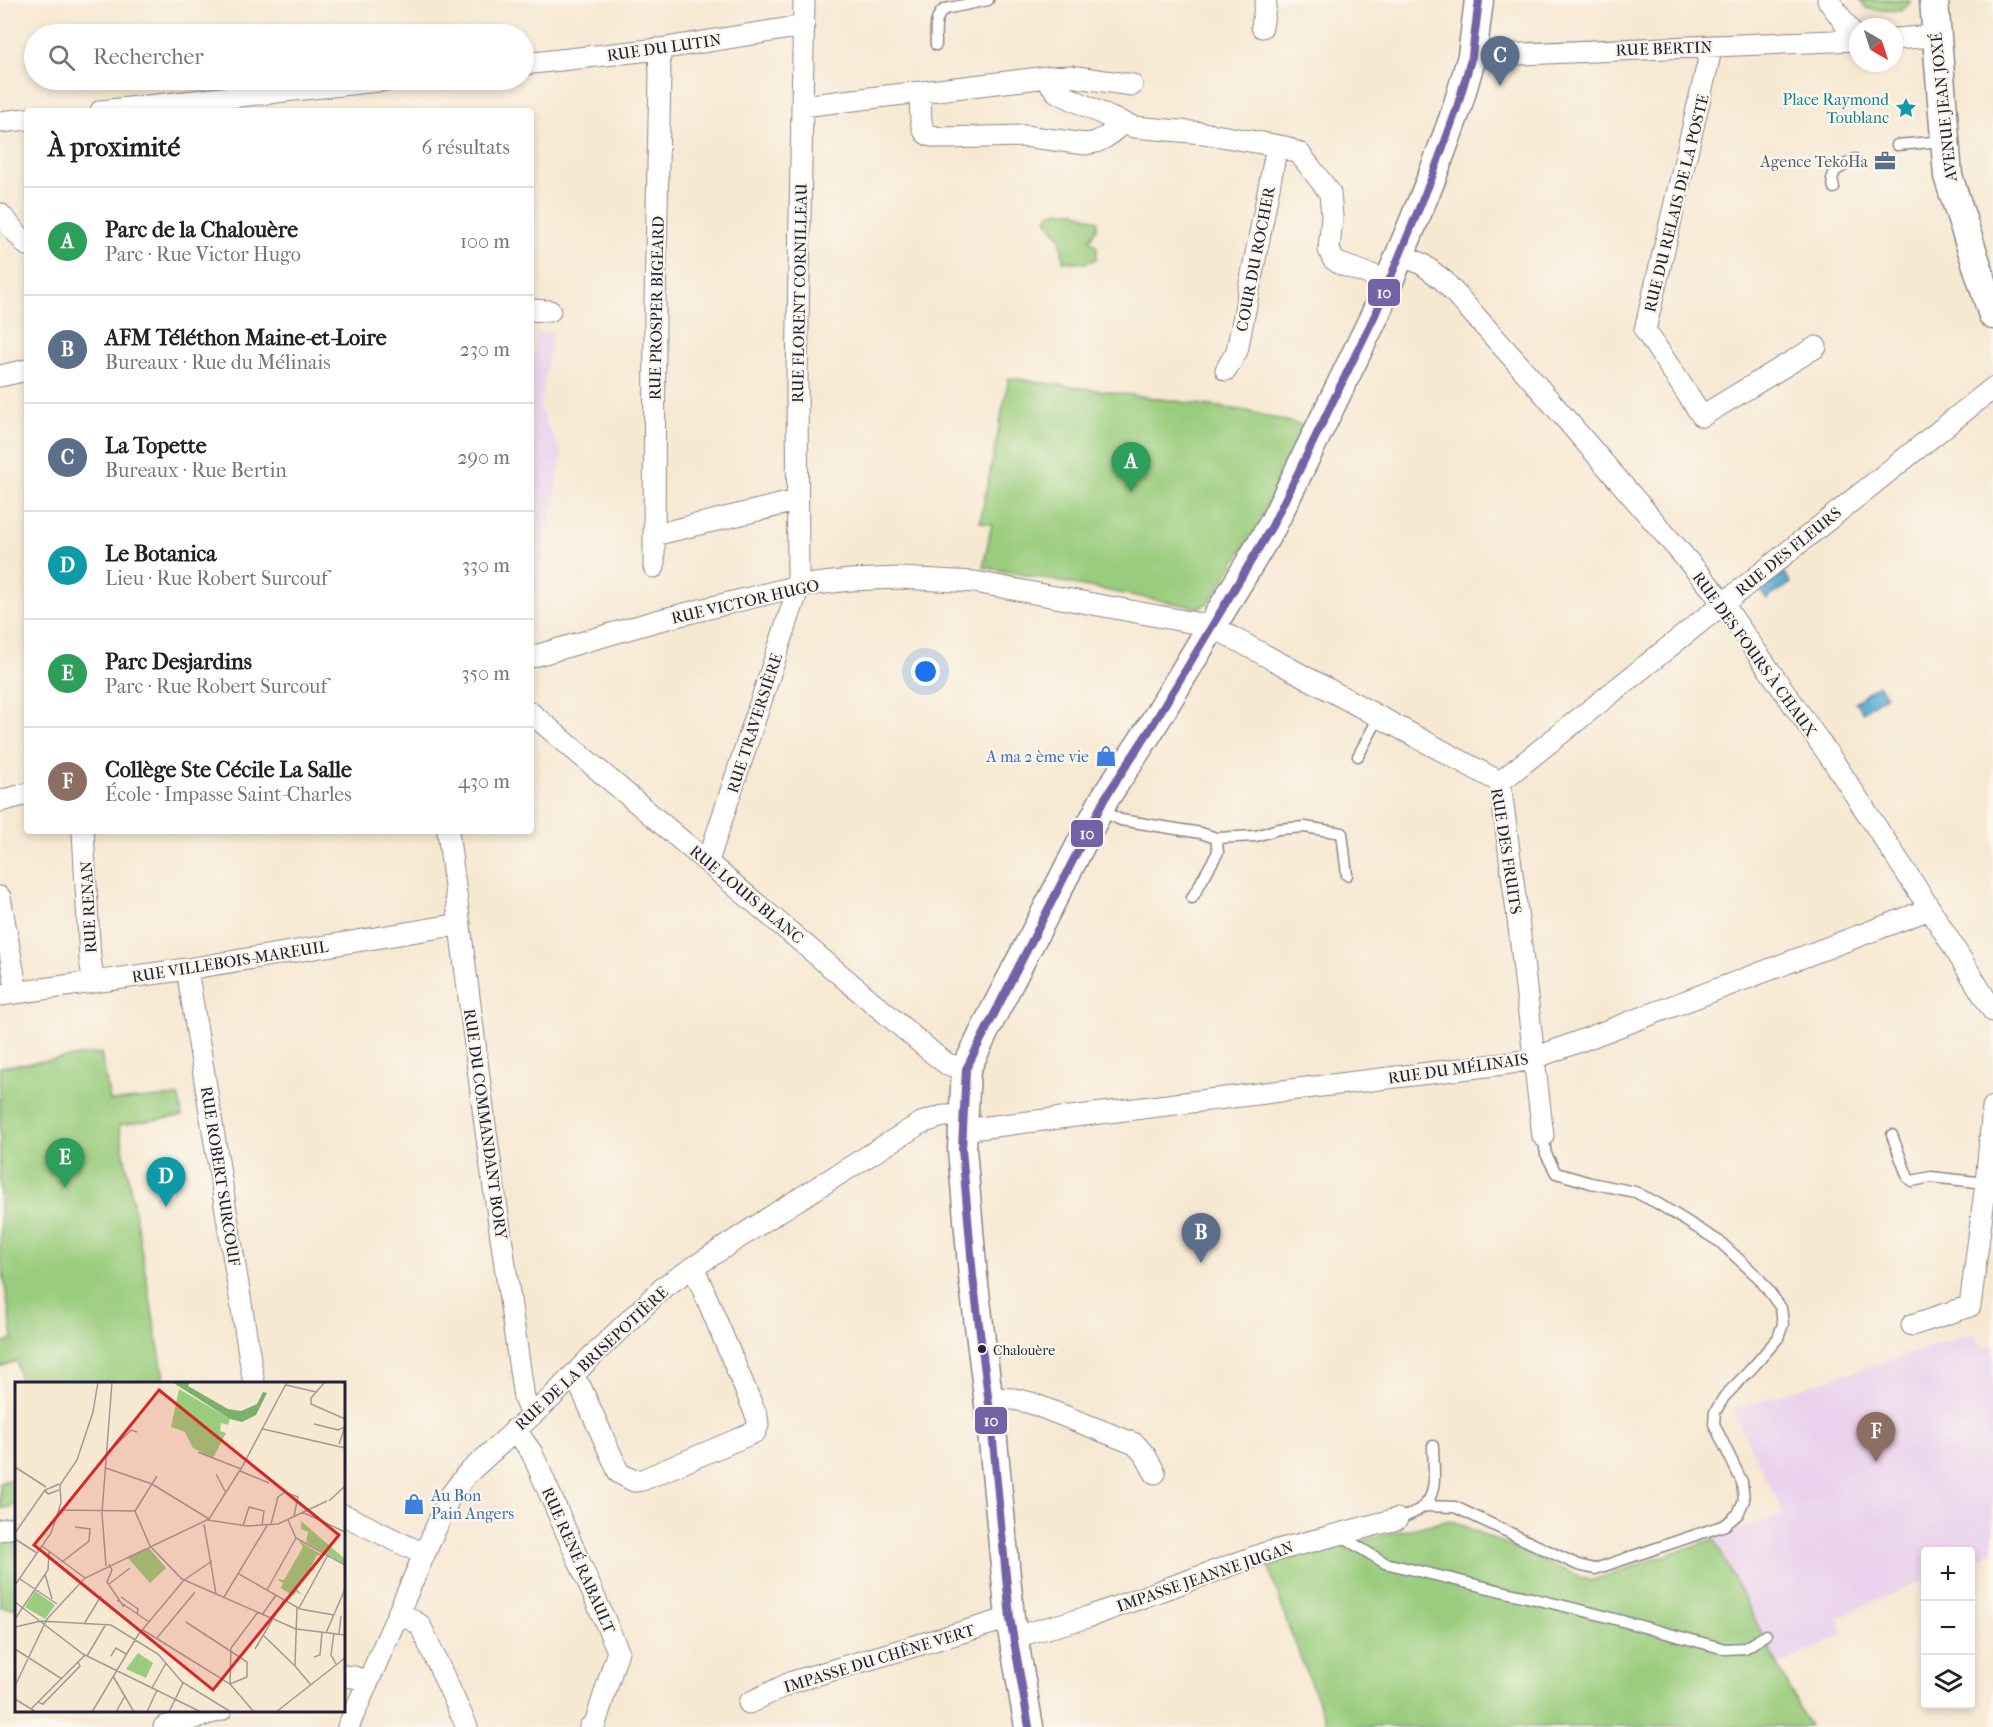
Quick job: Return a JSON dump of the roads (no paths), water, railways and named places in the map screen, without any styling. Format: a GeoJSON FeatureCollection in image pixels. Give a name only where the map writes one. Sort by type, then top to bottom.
{"type":"FeatureCollection","features":[{"type":"Feature","properties":{"kind":"street","name":"RUE FLORENT CORNILLEAU"},"geometry":{"type":"LineString","coordinates":[[798,586],[796,501],[804,0]]}},
{"type":"Feature","properties":{"kind":"street"},"geometry":{"type":"LineString","coordinates":[[1262,27],[1266,0]]}},
{"type":"Feature","properties":{"kind":"street"},"geometry":{"type":"LineString","coordinates":[[1029,1727],[1012,1627],[973,1277],[963,1172],[962,1123],[966,1069],[1099,810],[1272,526],[1370,324],[1442,152],[1456,111],[1472,56],[1479,0]]}},
{"type":"Feature","properties":{"kind":"street"},"geometry":{"type":"LineString","coordinates":[[1828,0],[1849,28]]}},
{"type":"Feature","properties":{"kind":"street","name":"AVENUE JEAN JOXÉ"},"geometry":{"type":"LineString","coordinates":[[1934,0],[1947,176],[1993,315]]}},
{"type":"Feature","properties":{"kind":"street","name":"RUE DU LUTIN"},"geometry":{"type":"LineString","coordinates":[[534,63],[659,50],[803,26]]}},
{"type":"Feature","properties":{"kind":"street"},"geometry":{"type":"LineString","coordinates":[[1903,38],[1936,36]]}},
{"type":"Feature","properties":{"kind":"street","name":"RUE BERTIN"},"geometry":{"type":"LineString","coordinates":[[1472,56],[1849,40]]}},
{"type":"Feature","properties":{"kind":"street","name":"RUE DU RELAIS DE LA POSTE"},"geometry":{"type":"LineString","coordinates":[[1712,46],[1645,330],[1702,416],[1816,347]]}},
{"type":"Feature","properties":{"kind":"street","name":"RUE PROSPER BIGEARD"},"geometry":{"type":"LineString","coordinates":[[654,567],[659,50]]}},
{"type":"Feature","properties":{"kind":"street"},"geometry":{"type":"LineString","coordinates":[[802,106],[1048,77],[1070,76],[1132,86]]}},
{"type":"Feature","properties":{"kind":"street"},"geometry":{"type":"LineString","coordinates":[[1048,77],[1057,92],[1123,123],[1144,128],[1203,133],[1291,149],[1299,154],[1330,193],[1332,216],[1329,250],[1333,259],[1340,264],[1389,281]]}},
{"type":"Feature","properties":{"kind":"street"},"geometry":{"type":"LineString","coordinates":[[129,108],[295,90]]}},
{"type":"Feature","properties":{"kind":"street"},"geometry":{"type":"LineString","coordinates":[[920,93],[922,126],[925,133],[944,138],[1024,136],[1085,144],[1106,137],[1123,123]]}},
{"type":"Feature","properties":{"kind":"street"},"geometry":{"type":"LineString","coordinates":[[0,122],[24,119]]}},
{"type":"Feature","properties":{"kind":"street","name":"COUR DU ROCHER"},"geometry":{"type":"LineString","coordinates":[[1226,370],[1237,351],[1277,146]]}},
{"type":"Feature","properties":{"kind":"street"},"geometry":{"type":"LineString","coordinates":[[0,214],[24,242]]}},
{"type":"Feature","properties":{"kind":"street","name":"RUE DES FOURS À CHAUX"},"geometry":{"type":"LineString","coordinates":[[1400,254],[1428,268],[1451,289],[1723,604],[1833,762],[1930,909],[1993,1011]]}},
{"type":"Feature","properties":{"kind":"street"},"geometry":{"type":"LineString","coordinates":[[0,376],[24,371]]}},
{"type":"Feature","properties":{"kind":"street","name":"RUE DES FLEURS"},"geometry":{"type":"LineString","coordinates":[[1500,782],[1993,388]]}},
{"type":"Feature","properties":{"kind":"street"},"geometry":{"type":"LineString","coordinates":[[654,535],[796,501]]}},
{"type":"Feature","properties":{"kind":"street","name":"RUE VICTOR HUGO"},"geometry":{"type":"LineString","coordinates":[[534,656],[656,621],[798,586],[878,579],[963,581],[1011,587],[1211,626]]}},
{"type":"Feature","properties":{"kind":"street","name":"RUE TRAVERSIÈRE"},"geometry":{"type":"LineString","coordinates":[[708,861],[798,586]]}},
{"type":"Feature","properties":{"kind":"street","name":"RUE DES FRUITS"},"geometry":{"type":"LineString","coordinates":[[1211,626],[1500,782],[1543,1136]]}},
{"type":"Feature","properties":{"kind":"street","name":"RUE LOUIS BLANC"},"geometry":{"type":"LineString","coordinates":[[534,716],[941,1060],[954,1067],[966,1069]]}},
{"type":"Feature","properties":{"kind":"street"},"geometry":{"type":"LineString","coordinates":[[0,801],[24,795]]}},
{"type":"Feature","properties":{"kind":"street","name":"RUE RENAN"},"geometry":{"type":"LineString","coordinates":[[84,834],[90,960],[94,982]]}},
{"type":"Feature","properties":{"kind":"street","name":"RUE DU COMMANDANT BORY"},"geometry":{"type":"LineString","coordinates":[[448,834],[492,1178],[524,1398],[523,1422]]}},
{"type":"Feature","properties":{"kind":"street"},"geometry":{"type":"LineString","coordinates":[[0,897],[9,994]]}},
{"type":"Feature","properties":{"kind":"street","name":"RUE DU MÉLINAIS"},"geometry":{"type":"LineString","coordinates":[[962,1123],[1488,1066],[1535,1058],[1930,909]]}},
{"type":"Feature","properties":{"kind":"street","name":"RUE VILLEBOIS-MAREUIL"},"geometry":{"type":"LineString","coordinates":[[9,994],[187,969],[460,924]]}},
{"type":"Feature","properties":{"kind":"street","name":"RUE ROBERT SURCOUF"},"geometry":{"type":"LineString","coordinates":[[187,969],[254,1382]]}},
{"type":"Feature","properties":{"kind":"street"},"geometry":{"type":"LineString","coordinates":[[1912,1325],[1970,1306],[1993,1107]]}},
{"type":"Feature","properties":{"kind":"street","name":"RUE DE LA BRISEPOTIÈRE"},"geometry":{"type":"LineString","coordinates":[[348,1727],[423,1554],[458,1484],[666,1286],[921,1123],[931,1118],[944,1116],[962,1123]]}},
{"type":"Feature","properties":{"kind":"street"},"geometry":{"type":"LineString","coordinates":[[572,1376],[581,1388],[618,1473],[634,1481],[642,1480],[754,1432],[758,1425],[757,1417],[694,1268]]}},
{"type":"Feature","properties":{"kind":"street"},"geometry":{"type":"LineString","coordinates":[[988,1398],[1014,1399],[1031,1403],[1135,1444],[1145,1455],[1155,1473]]}},
{"type":"Feature","properties":{"kind":"street","name":"RUE RENÉ RABAULT"},"geometry":{"type":"LineString","coordinates":[[523,1422],[532,1453],[618,1651],[595,1724],[590,1727]]}},
{"type":"Feature","properties":{"kind":"street"},"geometry":{"type":"LineString","coordinates":[[345,1515],[423,1554]]}},
{"type":"Feature","properties":{"kind":"street","name":"IMPASSE JEANNE JUGAN"},"geometry":{"type":"LineString","coordinates":[[1012,1627],[1088,1617],[1262,1554],[1397,1520]]}},
{"type":"Feature","properties":{"kind":"street"},"geometry":{"type":"LineString","coordinates":[[0,1530],[15,1527]]}},
{"type":"Feature","properties":{"kind":"street"},"geometry":{"type":"LineString","coordinates":[[399,1612],[420,1625],[467,1727]]}},
{"type":"Feature","properties":{"kind":"street","name":"IMPASSE DU CHÊNE VERT"},"geometry":{"type":"LineString","coordinates":[[749,1702],[792,1682],[1012,1627]]}},
{"type":"Feature","properties":{"kind":"street"},"geometry":{"type":"LineString","coordinates":[[345,1676],[367,1682]]}},
{"type":"Feature","properties":{"kind":"street"},"geometry":{"type":"LineString","coordinates":[[164,1727],[214,1712]]}},
{"type":"Feature","properties":{"kind":"lane"},"geometry":{"type":"LineString","coordinates":[[936,45],[937,17],[940,13],[945,9],[988,0]]}},
{"type":"Feature","properties":{"kind":"lane"},"geometry":{"type":"LineString","coordinates":[[1897,144],[1945,141]]}},
{"type":"Feature","properties":{"kind":"lane"},"geometry":{"type":"LineString","coordinates":[[1834,188],[1832,179],[1835,171],[1855,159]]}},
{"type":"Feature","properties":{"kind":"lane"},"geometry":{"type":"LineString","coordinates":[[1358,756],[1379,717]]}},
{"type":"Feature","properties":{"kind":"lane"},"geometry":{"type":"LineString","coordinates":[[1099,810],[1121,820],[1201,833],[1216,838],[1256,836],[1278,829],[1305,827],[1342,833],[1347,875]]}},
{"type":"Feature","properties":{"kind":"lane"},"geometry":{"type":"LineString","coordinates":[[1192,898],[1218,852],[1216,838]]}},
{"type":"Feature","properties":{"kind":"lane"},"geometry":{"type":"LineString","coordinates":[[1892,1135],[1908,1178],[1912,1181],[1931,1177],[1986,1183]]}},
{"type":"Feature","properties":{"kind":"lane"},"geometry":{"type":"LineString","coordinates":[[1424,1506],[1455,1507],[1578,1565],[1595,1569],[1725,1525],[1738,1514],[1744,1500],[1742,1482],[1714,1424],[1714,1412],[1724,1397],[1778,1338],[1784,1324],[1781,1308],[1759,1278],[1720,1242],[1657,1203],[1635,1191],[1591,1183],[1556,1173],[1546,1154],[1543,1136]]}},
{"type":"Feature","properties":{"kind":"lane"},"geometry":{"type":"LineString","coordinates":[[1397,1520],[1410,1516],[1429,1501],[1434,1487],[1433,1446]]}},
{"type":"Feature","properties":{"kind":"lane"},"geometry":{"type":"LineString","coordinates":[[1338,1535],[1385,1563],[1568,1607],[1725,1649],[1745,1648],[1766,1635]]}},
{"type":"Feature","properties":{"kind":"water"},"geometry":{"type":"Polygon","coordinates":[[[1784,573],[1791,583],[1767,599],[1760,590],[1784,573]]]}},
{"type":"Feature","properties":{"kind":"water"},"geometry":{"type":"Polygon","coordinates":[[[1878,685],[1886,695],[1863,712],[1855,702],[1878,685]]]}},
{"type":"Feature","properties":{"kind":"place","name":"La Topette"},"geometry":{"type":"Point","coordinates":[1500,86]}},
{"type":"Feature","properties":{"kind":"place","name":"Place Raymond Toublanc"},"geometry":{"type":"Point","coordinates":[1906,108]}},
{"type":"Feature","properties":{"kind":"place","name":"Agence TekoHa"},"geometry":{"type":"Point","coordinates":[1885,161]}},
{"type":"Feature","properties":{"kind":"place","name":"Parc de la Chalouère"},"geometry":{"type":"Point","coordinates":[1131,492]}},
{"type":"Feature","properties":{"kind":"place","name":"A ma 2 ème vie"},"geometry":{"type":"Point","coordinates":[1106,756]}},
{"type":"Feature","properties":{"kind":"place","name":"Parc Desjardins"},"geometry":{"type":"Point","coordinates":[65,1188]}},
{"type":"Feature","properties":{"kind":"place","name":"Le Botanica"},"geometry":{"type":"Point","coordinates":[166,1207]}},
{"type":"Feature","properties":{"kind":"place","name":"AFM Téléthon Maine-et-Loire"},"geometry":{"type":"Point","coordinates":[1201,1263]}},
{"type":"Feature","properties":{"kind":"place","name":"Chalouère"},"geometry":{"type":"Point","coordinates":[982,1349]}},
{"type":"Feature","properties":{"kind":"place","name":"Collège Ste Cécile La Salle"},"geometry":{"type":"Point","coordinates":[1876,1462]}},
{"type":"Feature","properties":{"kind":"place","name":"Au Bon Pain Angers"},"geometry":{"type":"Point","coordinates":[414,1504]}}]}
